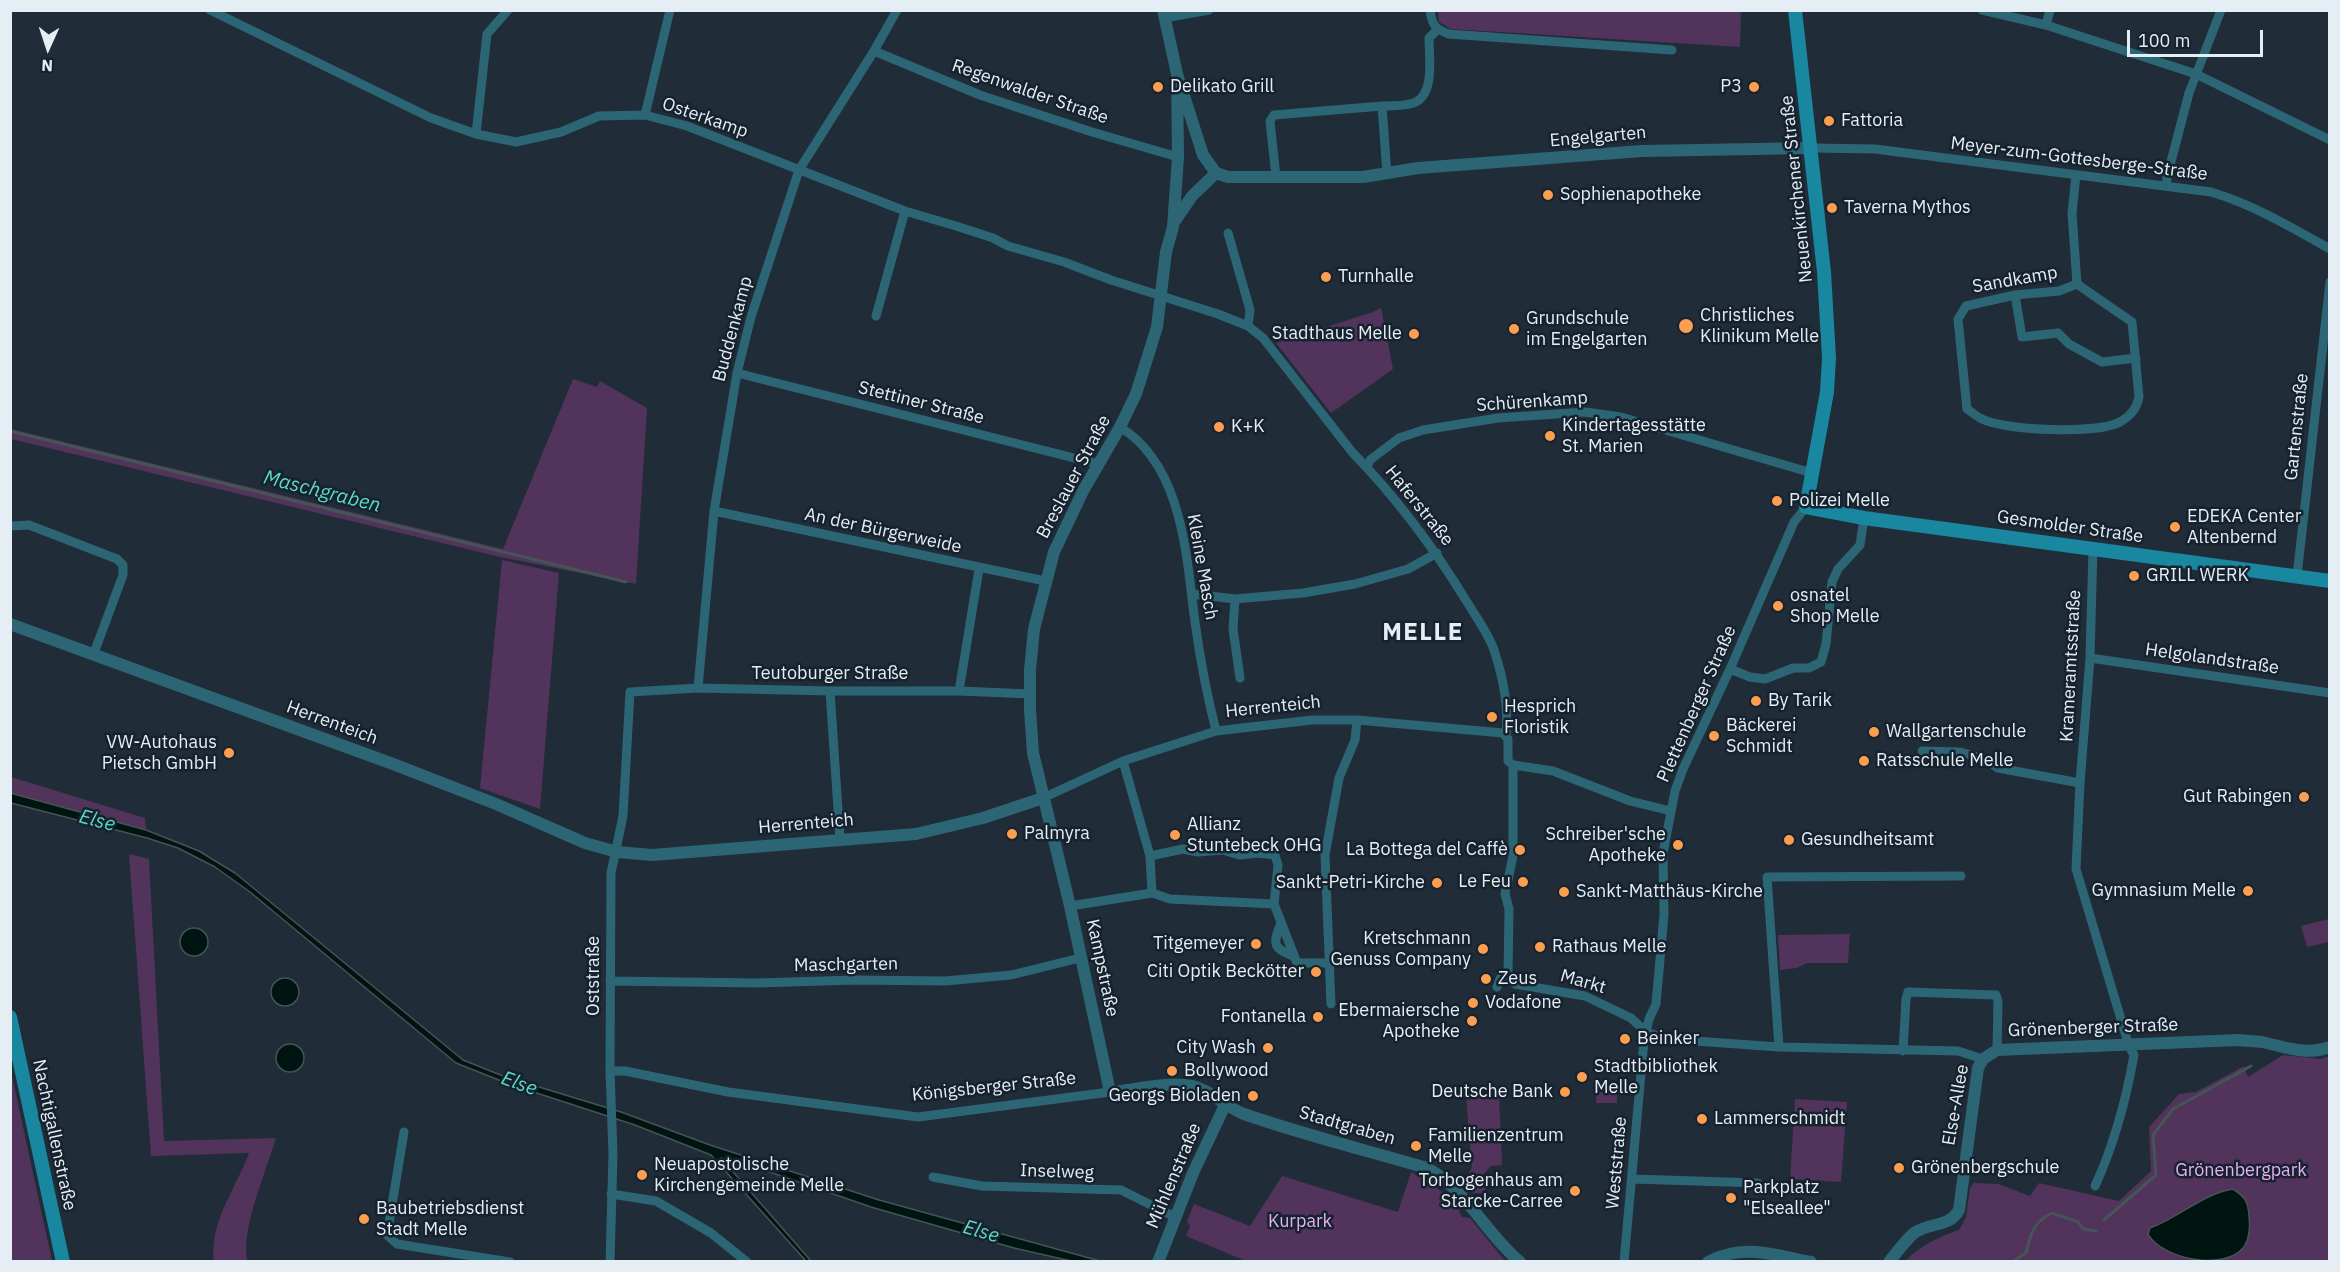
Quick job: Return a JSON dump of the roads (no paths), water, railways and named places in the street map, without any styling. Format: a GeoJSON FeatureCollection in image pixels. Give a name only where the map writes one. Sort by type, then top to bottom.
{"type":"FeatureCollection","features":[{"type":"Feature","properties":{"kind":"main road","name":"Neuenkirchener Straße"},"geometry":{"type":"LineString","coordinates":[[1795,10],[1812,148],[1826,293],[1829,358],[1827,392],[1806,507]]}},
{"type":"Feature","properties":{"kind":"main road","name":"Gesmolder Straße"},"geometry":{"type":"LineString","coordinates":[[1806,507],[1864,518],[2330,580]]}},
{"type":"Feature","properties":{"kind":"main road","name":"Nachtigallenstraße"},"geometry":{"type":"LineString","coordinates":[[10,1017],[63,1262]]}},
{"type":"Feature","properties":{"kind":"street","name":"Osterkamp"},"geometry":{"type":"LineString","coordinates":[[210,10],[431,118],[476,134],[516,142],[561,132],[599,116],[645,115],[687,126],[905,211],[993,238],[1008,246],[1064,262],[1160,297]]}},
{"type":"Feature","properties":{"kind":"street"},"geometry":{"type":"LineString","coordinates":[[476,134],[487,34],[508,10]]}},
{"type":"Feature","properties":{"kind":"street"},"geometry":{"type":"LineString","coordinates":[[645,115],[670,10]]}},
{"type":"Feature","properties":{"kind":"street","name":"Buddenkamp"},"geometry":{"type":"LineString","coordinates":[[698,688],[714,512],[736,373],[751,317],[799,170],[874,51],[897,10]]}},
{"type":"Feature","properties":{"kind":"street"},"geometry":{"type":"LineString","coordinates":[[1209,10],[1164,14],[1177,74],[1203,155],[1216,173]]}},
{"type":"Feature","properties":{"kind":"street"},"geometry":{"type":"LineString","coordinates":[[1430,10],[1432,22],[1437,30],[1449,34],[1672,50]]}},
{"type":"Feature","properties":{"kind":"street"},"geometry":{"type":"LineString","coordinates":[[1982,10],[2046,25],[2196,74],[2330,140]]}},
{"type":"Feature","properties":{"kind":"street"},"geometry":{"type":"LineString","coordinates":[[2046,25],[2050,10]]}},
{"type":"Feature","properties":{"kind":"street"},"geometry":{"type":"LineString","coordinates":[[2166,186],[2183,115],[2221,10]]}},
{"type":"Feature","properties":{"kind":"street"},"geometry":{"type":"LineString","coordinates":[[1276,177],[1270,121],[1274,115],[1416,102],[1424,95],[1428,83],[1429,38],[1437,30]]}},
{"type":"Feature","properties":{"kind":"street","name":"Regenwalder Straße"},"geometry":{"type":"LineString","coordinates":[[874,51],[980,95],[1092,132],[1178,157]]}},
{"type":"Feature","properties":{"kind":"street","name":"Breslauer Straße"},"geometry":{"type":"LineString","coordinates":[[1173,227],[1178,157],[1177,74]]}},
{"type":"Feature","properties":{"kind":"street"},"geometry":{"type":"LineString","coordinates":[[1382,106],[1387,174]]}},
{"type":"Feature","properties":{"kind":"street","name":"Engelgarten"},"geometry":{"type":"LineString","coordinates":[[1216,173],[1228,177],[1363,177],[1418,168],[1642,151],[1812,148]]}},
{"type":"Feature","properties":{"kind":"street","name":"Meyer-zum-Gottesberge-Straße"},"geometry":{"type":"LineString","coordinates":[[1812,148],[1875,149],[2211,192],[2237,200],[2285,223],[2330,249]]}},
{"type":"Feature","properties":{"kind":"street","name":"Breslauer Straße"},"geometry":{"type":"LineString","coordinates":[[1057,852],[1033,753],[1030,694],[1034,629],[1045,581],[1061,537],[1098,464],[1120,427],[1144,374],[1157,327],[1166,252],[1173,227],[1179,213],[1192,196],[1216,173]]}},
{"type":"Feature","properties":{"kind":"street","name":"Sandkamp"},"geometry":{"type":"LineString","coordinates":[[2076,175],[2072,213],[2077,284]]}},
{"type":"Feature","properties":{"kind":"street"},"geometry":{"type":"LineString","coordinates":[[876,316],[905,211]]}},
{"type":"Feature","properties":{"kind":"street"},"geometry":{"type":"LineString","coordinates":[[1228,233],[1250,310],[1248,326]]}},
{"type":"Feature","properties":{"kind":"street","name":"Gartenstraße"},"geometry":{"type":"LineString","coordinates":[[2297,576],[2330,282]]}},
{"type":"Feature","properties":{"kind":"street","name":"Sandkamp"},"geometry":{"type":"LineString","coordinates":[[2077,284],[2132,322],[2139,397],[2137,408],[2120,422],[2106,426],[2034,430],[1983,420],[1967,409],[1958,319],[1966,306],[2015,295],[2059,291],[2077,284]]}},
{"type":"Feature","properties":{"kind":"street"},"geometry":{"type":"LineString","coordinates":[[2015,295],[2022,338],[2058,333],[2069,344],[2102,362],[2136,358]]}},
{"type":"Feature","properties":{"kind":"street","name":"Haferstraße"},"geometry":{"type":"LineString","coordinates":[[1160,297],[1218,314],[1248,326],[1263,338],[1352,452],[1437,553],[1493,647],[1502,677],[1508,722],[1506,736]]}},
{"type":"Feature","properties":{"kind":"street","name":"Stettiner Straße"},"geometry":{"type":"LineString","coordinates":[[736,373],[1098,464]]}},
{"type":"Feature","properties":{"kind":"street","name":"Schürenkamp"},"geometry":{"type":"LineString","coordinates":[[1366,467],[1370,460],[1399,438],[1423,430],[1498,418],[1586,412],[1621,417],[1812,473]]}},
{"type":"Feature","properties":{"kind":"street","name":"Kleine Masch"},"geometry":{"type":"LineString","coordinates":[[1120,427],[1137,438],[1149,451],[1169,489],[1181,527],[1202,670],[1216,731]]}},
{"type":"Feature","properties":{"kind":"street","name":"Plettenberger Straße"},"geometry":{"type":"LineString","coordinates":[[1646,1032],[1656,1004],[1664,915],[1664,854],[1671,811],[1683,769],[1730,669],[1794,522],[1806,507]]}},
{"type":"Feature","properties":{"kind":"street","name":"An der Bürgerweide"},"geometry":{"type":"LineString","coordinates":[[714,512],[1045,581]]}},
{"type":"Feature","properties":{"kind":"street"},"geometry":{"type":"LineString","coordinates":[[1730,669],[1750,677],[1765,679],[1793,668],[1809,668],[1821,662],[1827,633],[1832,582],[1838,569],[1860,545],[1864,518]]}},
{"type":"Feature","properties":{"kind":"street"},"geometry":{"type":"LineString","coordinates":[[11,526],[29,525],[117,559],[123,565],[123,575],[94,653]]}},
{"type":"Feature","properties":{"kind":"street","name":"Krameramtsstraße"},"geometry":{"type":"LineString","coordinates":[[2093,549],[2090,658],[2076,869],[2129,1046],[2134,1055],[2127,1091],[2108,1158],[2095,1186]]}},
{"type":"Feature","properties":{"kind":"street"},"geometry":{"type":"LineString","coordinates":[[1192,594],[1235,599],[1303,593],[1355,584],[1408,569],[1437,553]]}},
{"type":"Feature","properties":{"kind":"street"},"geometry":{"type":"LineString","coordinates":[[959,691],[979,568]]}},
{"type":"Feature","properties":{"kind":"street"},"geometry":{"type":"LineString","coordinates":[[1235,599],[1233,629],[1240,678]]}},
{"type":"Feature","properties":{"kind":"street","name":"Herrenteich"},"geometry":{"type":"LineString","coordinates":[[10,624],[94,653],[496,804],[585,843],[616,852],[652,855],[916,834],[983,818],[1043,798],[1123,761],[1216,731],[1312,720],[1357,720],[1498,733],[1506,736]]}},
{"type":"Feature","properties":{"kind":"street","name":"Helgolandstraße"},"geometry":{"type":"LineString","coordinates":[[2090,658],[2330,693]]}},
{"type":"Feature","properties":{"kind":"street","name":"Teutoburger Straße"},"geometry":{"type":"LineString","coordinates":[[630,692],[698,688],[1030,694]]}},
{"type":"Feature","properties":{"kind":"street","name":"Oststraße"},"geometry":{"type":"LineString","coordinates":[[610,1262],[611,873],[623,816],[630,692]]}},
{"type":"Feature","properties":{"kind":"street"},"geometry":{"type":"LineString","coordinates":[[830,692],[840,839]]}},
{"type":"Feature","properties":{"kind":"street"},"geometry":{"type":"LineString","coordinates":[[1331,1004],[1325,855],[1339,778],[1355,740],[1357,720]]}},
{"type":"Feature","properties":{"kind":"street"},"geometry":{"type":"LineString","coordinates":[[1506,736],[1508,761],[1513,765],[1553,771],[1630,801],[1671,811]]}},
{"type":"Feature","properties":{"kind":"street"},"geometry":{"type":"LineString","coordinates":[[1922,751],[1960,752],[1986,759],[1998,768],[2080,783]]}},
{"type":"Feature","properties":{"kind":"street"},"geometry":{"type":"LineString","coordinates":[[1123,761],[1150,856],[1152,893]]}},
{"type":"Feature","properties":{"kind":"street"},"geometry":{"type":"LineString","coordinates":[[1497,987],[1501,977],[1508,975],[1509,909],[1505,894],[1513,856],[1513,765]]}},
{"type":"Feature","properties":{"kind":"street"},"geometry":{"type":"LineString","coordinates":[[1150,856],[1183,849],[1198,852],[1223,850],[1239,855],[1258,853],[1275,855],[1278,866],[1275,904],[1293,956],[1297,963],[1330,959]]}},
{"type":"Feature","properties":{"kind":"street","name":"Kampstraße"},"geometry":{"type":"LineString","coordinates":[[1057,852],[1110,1092]]}},
{"type":"Feature","properties":{"kind":"street"},"geometry":{"type":"LineString","coordinates":[[1779,1047],[1767,877],[1962,876]]}},
{"type":"Feature","properties":{"kind":"street"},"geometry":{"type":"LineString","coordinates":[[1070,906],[1152,893],[1170,899],[1275,904]]}},
{"type":"Feature","properties":{"kind":"street","name":"Maschgarten"},"geometry":{"type":"LineString","coordinates":[[610,981],[758,983],[855,980],[945,981],[1011,975],[1080,958]]}},
{"type":"Feature","properties":{"kind":"street","name":"Markt"},"geometry":{"type":"LineString","coordinates":[[1508,975],[1515,984],[1584,996],[1631,1018],[1646,1032]]}},
{"type":"Feature","properties":{"kind":"street"},"geometry":{"type":"LineString","coordinates":[[1903,1051],[1908,992],[1996,995],[1998,1001],[1997,1050]]}},
{"type":"Feature","properties":{"kind":"street"},"geometry":{"type":"LineString","coordinates":[[1646,1032],[1667,1039],[1779,1047],[1958,1051],[1983,1059]]}},
{"type":"Feature","properties":{"kind":"street","name":"Weststraße"},"geometry":{"type":"LineString","coordinates":[[1624,1262],[1646,1032]]}},
{"type":"Feature","properties":{"kind":"street","name":"Grönenberger Straße"},"geometry":{"type":"LineString","coordinates":[[1983,1059],[1997,1050],[2238,1040],[2261,1042],[2300,1052],[2313,1052],[2330,1047]]}},
{"type":"Feature","properties":{"kind":"street","name":"Else-Allee"},"geometry":{"type":"LineString","coordinates":[[1889,1262],[1915,1232],[1948,1221],[1955,1217],[1959,1210],[1978,1068],[1983,1059]]}},
{"type":"Feature","properties":{"kind":"street","name":"Königsberger Straße"},"geometry":{"type":"LineString","coordinates":[[610,1071],[625,1071],[728,1092],[918,1117],[1179,1084],[1206,1091],[1229,1108]]}},
{"type":"Feature","properties":{"kind":"street","name":"Mühlenstraße"},"geometry":{"type":"LineString","coordinates":[[1158,1262],[1193,1173],[1229,1108]]}},
{"type":"Feature","properties":{"kind":"street","name":"Stadtgraben"},"geometry":{"type":"LineString","coordinates":[[1229,1108],[1304,1134],[1427,1168],[1452,1186],[1497,1239],[1520,1262]]}},
{"type":"Feature","properties":{"kind":"street"},"geometry":{"type":"LineString","coordinates":[[404,1132],[387,1235],[397,1244],[510,1262]]}},
{"type":"Feature","properties":{"kind":"street","name":"Inselweg"},"geometry":{"type":"LineString","coordinates":[[933,1177],[982,1186],[1121,1190],[1175,1217]]}},
{"type":"Feature","properties":{"kind":"street"},"geometry":{"type":"LineString","coordinates":[[1633,1179],[1758,1183]]}},
{"type":"Feature","properties":{"kind":"street"},"geometry":{"type":"LineString","coordinates":[[611,1194],[656,1201],[711,1233],[747,1262]]}},
{"type":"Feature","properties":{"kind":"street"},"geometry":{"type":"LineString","coordinates":[[432,1262],[434,1250]]}},
{"type":"Feature","properties":{"kind":"street"},"geometry":{"type":"LineString","coordinates":[[1708,1262],[1738,1250],[1749,1250],[1811,1262]]}},
{"type":"Feature","properties":{"kind":"water","name":"Else"},"geometry":{"type":"Polygon","coordinates":[[[10,793],[146,830],[199,851],[235,873],[463,1060],[503,1076],[621,1112],[710,1145],[879,1200],[1100,1261],[1071,1261],[1014,1248],[871,1207],[764,1170],[721,1158],[811,1261],[806,1261],[711,1155],[635,1125],[509,1084],[456,1063],[250,892],[215,867],[178,848],[147,838],[11,803],[10,793]]]}},
{"type":"Feature","properties":{"kind":"water"},"geometry":{"type":"Polygon","coordinates":[[[194,928],[204,932],[208,942],[204,952],[194,956],[184,952],[180,942],[184,932],[194,928]]]}},
{"type":"Feature","properties":{"kind":"water"},"geometry":{"type":"Polygon","coordinates":[[[285,978],[295,982],[299,992],[295,1002],[285,1006],[275,1002],[271,992],[275,982],[285,978]]]}},
{"type":"Feature","properties":{"kind":"water"},"geometry":{"type":"Polygon","coordinates":[[[290,1044],[300,1048],[304,1058],[300,1068],[290,1072],[280,1068],[276,1058],[280,1048],[290,1044]]]}},
{"type":"Feature","properties":{"kind":"water"},"geometry":{"type":"Polygon","coordinates":[[[2233,1189],[2246,1202],[2249,1223],[2246,1243],[2235,1255],[2209,1260],[2179,1256],[2155,1243],[2148,1234],[2150,1228],[2201,1201],[2233,1189]]]}},
{"type":"Feature","properties":{"kind":"waterway","name":"Maschgraben"},"geometry":{"type":"LineString","coordinates":[[10,431],[626,582]]}},
{"type":"Feature","properties":{"kind":"waterway"},"geometry":{"type":"LineString","coordinates":[[2104,1220],[2156,1175],[2153,1135],[2173,1109],[2251,1066]]}},
{"type":"Feature","properties":{"kind":"waterway"},"geometry":{"type":"LineString","coordinates":[[2012,1262],[2026,1253],[2029,1240],[2037,1224],[2052,1213],[2078,1222],[2083,1229],[2096,1231]]}},
{"type":"Feature","properties":{"kind":"place","name":"Delikato Grill"},"geometry":{"type":"Point","coordinates":[1158,87]}},
{"type":"Feature","properties":{"kind":"place","name":"P3"},"geometry":{"type":"Point","coordinates":[1754,87]}},
{"type":"Feature","properties":{"kind":"place","name":"Fattoria"},"geometry":{"type":"Point","coordinates":[1829,121]}},
{"type":"Feature","properties":{"kind":"place","name":"Sophienapotheke"},"geometry":{"type":"Point","coordinates":[1548,195]}},
{"type":"Feature","properties":{"kind":"place","name":"Taverna Mythos"},"geometry":{"type":"Point","coordinates":[1832,208]}},
{"type":"Feature","properties":{"kind":"place","name":"Turnhalle"},"geometry":{"type":"Point","coordinates":[1326,277]}},
{"type":"Feature","properties":{"kind":"place","name":"Christliches Klinikum Melle"},"geometry":{"type":"Point","coordinates":[1686,326]}},
{"type":"Feature","properties":{"kind":"place","name":"Grundschule im Engelgarten"},"geometry":{"type":"Point","coordinates":[1514,329]}},
{"type":"Feature","properties":{"kind":"place","name":"Stadthaus Melle"},"geometry":{"type":"Point","coordinates":[1414,334]}},
{"type":"Feature","properties":{"kind":"place","name":"K+K"},"geometry":{"type":"Point","coordinates":[1219,427]}},
{"type":"Feature","properties":{"kind":"place","name":"Kindertagesstätte St. Marien"},"geometry":{"type":"Point","coordinates":[1550,436]}},
{"type":"Feature","properties":{"kind":"place","name":"Polizei Melle"},"geometry":{"type":"Point","coordinates":[1777,501]}},
{"type":"Feature","properties":{"kind":"place","name":"EDEKA Center Altenbernd"},"geometry":{"type":"Point","coordinates":[2175,527]}},
{"type":"Feature","properties":{"kind":"place","name":"GRILL WERK"},"geometry":{"type":"Point","coordinates":[2134,576]}},
{"type":"Feature","properties":{"kind":"place","name":"osnatel Shop Melle"},"geometry":{"type":"Point","coordinates":[1778,606]}},
{"type":"Feature","properties":{"kind":"place","name":"By Tarik"},"geometry":{"type":"Point","coordinates":[1756,701]}},
{"type":"Feature","properties":{"kind":"place","name":"Hesprich Floristik"},"geometry":{"type":"Point","coordinates":[1492,717]}},
{"type":"Feature","properties":{"kind":"place","name":"Wallgartenschule"},"geometry":{"type":"Point","coordinates":[1874,732]}},
{"type":"Feature","properties":{"kind":"place","name":"Bäckerei Schmidt"},"geometry":{"type":"Point","coordinates":[1714,736]}},
{"type":"Feature","properties":{"kind":"place","name":"VW-Autohaus Pietsch GmbH"},"geometry":{"type":"Point","coordinates":[229,753]}},
{"type":"Feature","properties":{"kind":"place","name":"Ratsschule Melle"},"geometry":{"type":"Point","coordinates":[1864,761]}},
{"type":"Feature","properties":{"kind":"place","name":"Gut Rabingen"},"geometry":{"type":"Point","coordinates":[2304,797]}},
{"type":"Feature","properties":{"kind":"place","name":"Palmyra"},"geometry":{"type":"Point","coordinates":[1012,834]}},
{"type":"Feature","properties":{"kind":"place","name":"Allianz Stuntebeck OHG"},"geometry":{"type":"Point","coordinates":[1175,835]}},
{"type":"Feature","properties":{"kind":"place","name":"Gesundheitsamt"},"geometry":{"type":"Point","coordinates":[1789,840]}},
{"type":"Feature","properties":{"kind":"place","name":"Schreiber'sche Apotheke"},"geometry":{"type":"Point","coordinates":[1678,845]}},
{"type":"Feature","properties":{"kind":"place","name":"La Bottega del Caffè"},"geometry":{"type":"Point","coordinates":[1520,850]}},
{"type":"Feature","properties":{"kind":"place","name":"Le Feu"},"geometry":{"type":"Point","coordinates":[1523,882]}},
{"type":"Feature","properties":{"kind":"place","name":"Sankt-Petri-Kirche"},"geometry":{"type":"Point","coordinates":[1437,883]}},
{"type":"Feature","properties":{"kind":"place","name":"Gymnasium Melle"},"geometry":{"type":"Point","coordinates":[2248,891]}},
{"type":"Feature","properties":{"kind":"place","name":"Sankt-Matthäus-Kirche"},"geometry":{"type":"Point","coordinates":[1564,892]}},
{"type":"Feature","properties":{"kind":"place","name":"Titgemeyer"},"geometry":{"type":"Point","coordinates":[1256,944]}},
{"type":"Feature","properties":{"kind":"place","name":"Rathaus Melle"},"geometry":{"type":"Point","coordinates":[1540,947]}},
{"type":"Feature","properties":{"kind":"place","name":"Kretschmann Genuss Company"},"geometry":{"type":"Point","coordinates":[1483,949]}},
{"type":"Feature","properties":{"kind":"place","name":"Citi Optik Beckötter"},"geometry":{"type":"Point","coordinates":[1316,972]}},
{"type":"Feature","properties":{"kind":"place","name":"Zeus"},"geometry":{"type":"Point","coordinates":[1486,979]}},
{"type":"Feature","properties":{"kind":"place","name":"Vodafone"},"geometry":{"type":"Point","coordinates":[1473,1003]}},
{"type":"Feature","properties":{"kind":"place","name":"Fontanella"},"geometry":{"type":"Point","coordinates":[1318,1017]}},
{"type":"Feature","properties":{"kind":"place","name":"Ebermaiersche Apotheke"},"geometry":{"type":"Point","coordinates":[1472,1021]}},
{"type":"Feature","properties":{"kind":"place","name":"Beinker"},"geometry":{"type":"Point","coordinates":[1625,1039]}},
{"type":"Feature","properties":{"kind":"place","name":"City Wash"},"geometry":{"type":"Point","coordinates":[1268,1048]}},
{"type":"Feature","properties":{"kind":"place","name":"Bollywood"},"geometry":{"type":"Point","coordinates":[1172,1071]}},
{"type":"Feature","properties":{"kind":"place","name":"Stadtbibliothek Melle"},"geometry":{"type":"Point","coordinates":[1582,1077]}},
{"type":"Feature","properties":{"kind":"place","name":"Deutsche Bank"},"geometry":{"type":"Point","coordinates":[1565,1092]}},
{"type":"Feature","properties":{"kind":"place","name":"Georgs Bioladen"},"geometry":{"type":"Point","coordinates":[1253,1096]}},
{"type":"Feature","properties":{"kind":"place","name":"Lammerschmidt"},"geometry":{"type":"Point","coordinates":[1702,1119]}},
{"type":"Feature","properties":{"kind":"place","name":"Familienzentrum Melle"},"geometry":{"type":"Point","coordinates":[1416,1146]}},
{"type":"Feature","properties":{"kind":"place","name":"Grönenbergschule"},"geometry":{"type":"Point","coordinates":[1899,1168]}},
{"type":"Feature","properties":{"kind":"place","name":"Neuapostolische Kirchengemeinde Melle"},"geometry":{"type":"Point","coordinates":[642,1175]}},
{"type":"Feature","properties":{"kind":"place","name":"Torbogenhaus am Starcke-Carree"},"geometry":{"type":"Point","coordinates":[1575,1191]}},
{"type":"Feature","properties":{"kind":"place","name":"Parkplatz \"Elseallee\""},"geometry":{"type":"Point","coordinates":[1731,1198]}},
{"type":"Feature","properties":{"kind":"place","name":"Baubetriebsdienst Stadt Melle"},"geometry":{"type":"Point","coordinates":[364,1219]}},
{"type":"Feature","properties":{"kind":"district","name":"MELLE"},"geometry":{"type":"Point","coordinates":[1423,633]}},
{"type":"Feature","properties":{"kind":"park label","name":"Grönenbergpark"},"geometry":{"type":"Point","coordinates":[2241,1171]}},
{"type":"Feature","properties":{"kind":"park label","name":"Kurpark"},"geometry":{"type":"Point","coordinates":[1300,1222]}}]}
